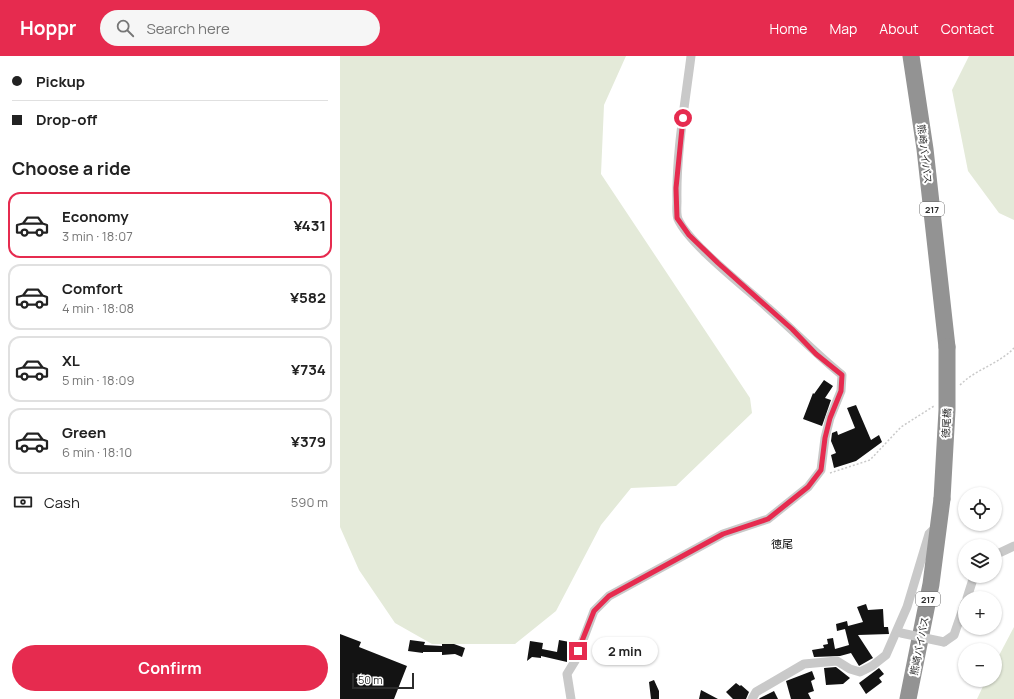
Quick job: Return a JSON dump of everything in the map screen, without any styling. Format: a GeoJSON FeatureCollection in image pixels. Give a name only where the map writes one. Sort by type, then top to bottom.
{"type":"FeatureCollection","features":[{"type":"Feature","properties":{"kind":"highway","name":"熊崎バイパス"},"geometry":{"type":"LineString","coordinates":[[912,64],[925,149],[947,347]]}},
{"type":"Feature","properties":{"kind":"highway","name":"徳尾橋"},"geometry":{"type":"LineString","coordinates":[[942,498],[947,410],[947,347]]}},
{"type":"Feature","properties":{"kind":"highway","name":"熊崎バイパス"},"geometry":{"type":"LineString","coordinates":[[908,699],[931,584],[942,498]]}},
{"type":"Feature","properties":{"kind":"street"},"geometry":{"type":"LineString","coordinates":[[571,699],[567,674],[575,661],[594,611],[609,596],[723,534],[768,519],[808,487],[821,470],[825,438],[830,418],[841,391],[842,375],[816,354],[792,329],[718,263],[689,235],[677,218],[676,188],[691,56]]}},
{"type":"Feature","properties":{"kind":"street"},"geometry":{"type":"LineString","coordinates":[[752,699],[756,692],[804,664],[837,661],[850,669],[860,672],[872,666],[886,655],[898,632],[907,607],[928,534],[932,531],[938,531]]}},
{"type":"Feature","properties":{"kind":"street"},"geometry":{"type":"LineString","coordinates":[[1002,552],[1014,546]]}},
{"type":"Feature","properties":{"kind":"street"},"geometry":{"type":"LineString","coordinates":[[898,632],[944,642],[954,635],[958,623]]}},
{"type":"Feature","properties":{"kind":"path"},"geometry":{"type":"LineString","coordinates":[[959,386],[975,374],[1006,357],[1014,348]]}},
{"type":"Feature","properties":{"kind":"path"},"geometry":{"type":"LineString","coordinates":[[821,470],[829,473],[870,460],[901,427],[935,405]]}},
{"type":"Feature","properties":{"kind":"green space"},"geometry":{"type":"Polygon","coordinates":[[[340,56],[626,56],[604,105],[601,174],[750,398],[752,413],[676,486],[631,488],[601,525],[556,611],[515,644],[432,644],[395,623],[359,570],[340,527],[340,56]]]}},
{"type":"Feature","properties":{"kind":"green space"},"geometry":{"type":"Polygon","coordinates":[[[969,56],[1014,56],[1014,220],[999,213],[968,171],[952,90],[969,56]]]}},
{"type":"Feature","properties":{"kind":"green space"},"geometry":{"type":"Polygon","coordinates":[[[1014,627],[1014,699],[977,699],[983,687],[1002,687],[1002,650],[1014,627]]]}},
{"type":"Feature","properties":{"kind":"building"},"geometry":{"type":"Polygon","coordinates":[[[824,380],[833,386],[825,398],[831,400],[822,426],[803,419],[813,393],[814,394],[824,380]]]}},
{"type":"Feature","properties":{"kind":"building"},"geometry":{"type":"Polygon","coordinates":[[[856,405],[871,440],[879,435],[882,442],[856,461],[834,468],[831,455],[836,453],[831,441],[832,433],[837,431],[838,435],[855,428],[847,408],[856,405]]]}},
{"type":"Feature","properties":{"kind":"building"},"geometry":{"type":"Polygon","coordinates":[[[866,604],[868,610],[883,609],[884,627],[888,627],[889,634],[858,635],[873,658],[859,666],[851,653],[840,656],[814,657],[812,650],[824,648],[823,645],[828,644],[827,639],[833,638],[835,649],[849,645],[845,629],[837,631],[836,624],[847,621],[848,626],[863,622],[857,607],[866,604]]]}},
{"type":"Feature","properties":{"kind":"building"},"geometry":{"type":"Polygon","coordinates":[[[340,634],[361,642],[359,647],[407,666],[394,699],[340,699],[340,634]]]}},
{"type":"Feature","properties":{"kind":"building"},"geometry":{"type":"Polygon","coordinates":[[[410,640],[425,642],[424,645],[442,646],[442,644],[454,644],[465,648],[462,657],[455,654],[442,655],[442,652],[423,653],[408,651],[410,640]]]}},
{"type":"Feature","properties":{"kind":"building"},"geometry":{"type":"Polygon","coordinates":[[[559,640],[575,643],[567,662],[541,656],[541,658],[532,657],[527,661],[530,641],[543,643],[542,649],[557,652],[559,640]]]}},
{"type":"Feature","properties":{"kind":"building"},"geometry":{"type":"Polygon","coordinates":[[[836,667],[850,678],[843,684],[826,685],[824,668],[836,667]]]}},
{"type":"Feature","properties":{"kind":"building"},"geometry":{"type":"Polygon","coordinates":[[[879,668],[884,674],[879,678],[882,682],[866,694],[859,683],[879,668]]]}},
{"type":"Feature","properties":{"kind":"building"},"geometry":{"type":"Polygon","coordinates":[[[812,671],[815,679],[811,681],[814,691],[808,693],[811,699],[791,699],[786,681],[812,671]]]}},
{"type":"Feature","properties":{"kind":"building"},"geometry":{"type":"Polygon","coordinates":[[[654,680],[659,691],[659,699],[651,699],[649,682],[654,680]]]}},
{"type":"Feature","properties":{"kind":"building"},"geometry":{"type":"Polygon","coordinates":[[[736,683],[740,686],[741,685],[749,692],[746,699],[733,699],[726,692],[736,683]]]}},
{"type":"Feature","properties":{"kind":"building"},"geometry":{"type":"Polygon","coordinates":[[[701,690],[718,699],[699,699],[701,690]]]}},
{"type":"Feature","properties":{"kind":"building"},"geometry":{"type":"Polygon","coordinates":[[[774,691],[778,699],[759,699],[760,698],[774,691]]]}},
{"type":"Feature","properties":{"kind":"district","name":"徳尾"},"geometry":{"type":"Point","coordinates":[782,543]}},
{"type":"Feature","properties":{"kind":"route"},"geometry":{"type":"LineString","coordinates":[[578,651],[594,611],[609,596],[723,534],[768,519],[808,487],[821,470],[825,438],[830,418],[841,391],[842,375],[816,354],[792,329],[718,263],[689,235],[677,218],[676,188],[683,118]]}}]}
